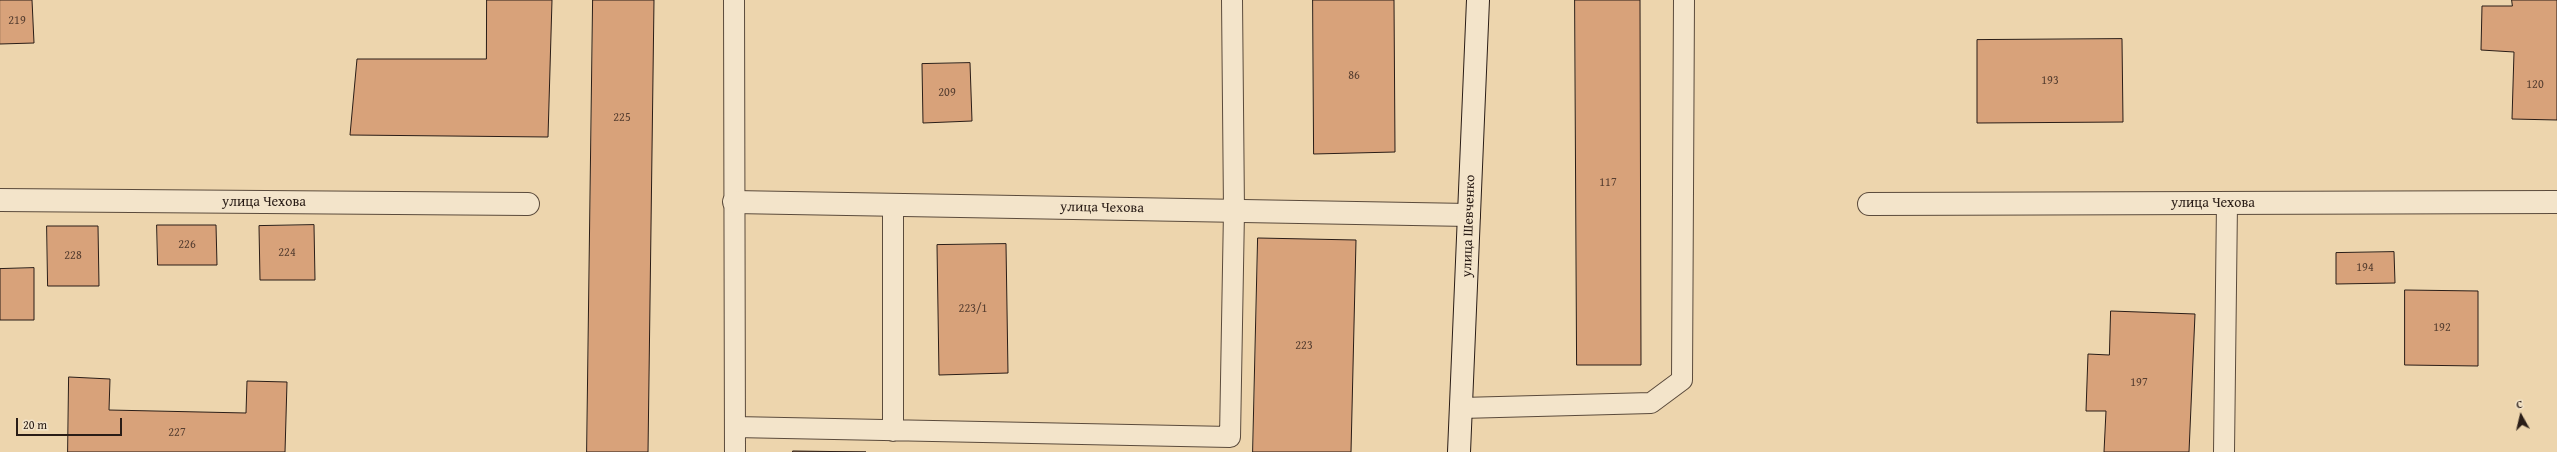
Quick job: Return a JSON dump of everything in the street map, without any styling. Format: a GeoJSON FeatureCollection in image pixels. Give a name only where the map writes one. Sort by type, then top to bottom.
{"type":"FeatureCollection","features":[{"type":"Feature","properties":{"kind":"street","name":"улица Шевченко"},"geometry":{"type":"LineString","coordinates":[[1460,452],[1478,0]]}},
{"type":"Feature","properties":{"kind":"street","name":"улица Чехова"},"geometry":{"type":"LineString","coordinates":[[0,200],[528,204]]}},
{"type":"Feature","properties":{"kind":"street","name":"улица Чехова"},"geometry":{"type":"LineString","coordinates":[[734,202],[1469,215]]}},
{"type":"Feature","properties":{"kind":"street","name":"улица Чехова"},"geometry":{"type":"LineString","coordinates":[[1868,204],[2557,202]]}},
{"type":"Feature","properties":{"kind":"lane"},"geometry":{"type":"LineString","coordinates":[[734,0],[735,452]]}},
{"type":"Feature","properties":{"kind":"lane"},"geometry":{"type":"LineString","coordinates":[[735,427],[1230,437],[1234,211],[1232,0]]}},
{"type":"Feature","properties":{"kind":"lane"},"geometry":{"type":"LineString","coordinates":[[1461,408],[1651,403],[1682,380],[1684,0]]}},
{"type":"Feature","properties":{"kind":"lane"},"geometry":{"type":"LineString","coordinates":[[2224,452],[2227,203]]}},
{"type":"Feature","properties":{"kind":"lane"},"geometry":{"type":"LineString","coordinates":[[893,205],[893,431]]}},
{"type":"Feature","properties":{"kind":"building"},"geometry":{"type":"Polygon","coordinates":[[[0,0],[32,0],[34,43],[0,44],[0,0]]]}},
{"type":"Feature","properties":{"kind":"building"},"geometry":{"type":"Polygon","coordinates":[[[487,0],[552,0],[548,137],[350,135],[357,59],[486,59],[487,0]]]}},
{"type":"Feature","properties":{"kind":"building"},"geometry":{"type":"Polygon","coordinates":[[[593,0],[654,0],[648,452],[587,452],[593,0]]]}},
{"type":"Feature","properties":{"kind":"building"},"geometry":{"type":"Polygon","coordinates":[[[1313,0],[1394,0],[1395,152],[1314,154],[1313,0]]]}},
{"type":"Feature","properties":{"kind":"building"},"geometry":{"type":"Polygon","coordinates":[[[1575,0],[1640,0],[1641,365],[1577,365],[1575,0]]]}},
{"type":"Feature","properties":{"kind":"building"},"geometry":{"type":"Polygon","coordinates":[[[2512,0],[2557,0],[2557,120],[2512,119],[2514,52],[2481,50],[2482,6],[2512,6],[2512,0]]]}},
{"type":"Feature","properties":{"kind":"building"},"geometry":{"type":"Polygon","coordinates":[[[2122,39],[2123,122],[1977,123],[1977,40],[2122,39]]]}},
{"type":"Feature","properties":{"kind":"building"},"geometry":{"type":"Polygon","coordinates":[[[970,63],[972,121],[923,123],[922,64],[970,63]]]}},
{"type":"Feature","properties":{"kind":"building"},"geometry":{"type":"Polygon","coordinates":[[[157,225],[216,225],[217,265],[158,265],[157,225]]]}},
{"type":"Feature","properties":{"kind":"building"},"geometry":{"type":"Polygon","coordinates":[[[314,225],[315,280],[260,280],[259,226],[314,225]]]}},
{"type":"Feature","properties":{"kind":"building"},"geometry":{"type":"Polygon","coordinates":[[[47,226],[98,226],[99,286],[48,286],[47,226]]]}},
{"type":"Feature","properties":{"kind":"building"},"geometry":{"type":"Polygon","coordinates":[[[1258,238],[1356,240],[1351,452],[1253,452],[1258,238]]]}},
{"type":"Feature","properties":{"kind":"building"},"geometry":{"type":"Polygon","coordinates":[[[1006,244],[1008,373],[939,375],[937,245],[1006,244]]]}},
{"type":"Feature","properties":{"kind":"building"},"geometry":{"type":"Polygon","coordinates":[[[2394,252],[2395,283],[2336,284],[2336,253],[2394,252]]]}},
{"type":"Feature","properties":{"kind":"building"},"geometry":{"type":"Polygon","coordinates":[[[34,268],[34,320],[0,320],[0,269],[34,268]]]}},
{"type":"Feature","properties":{"kind":"building"},"geometry":{"type":"Polygon","coordinates":[[[2405,290],[2478,291],[2478,366],[2405,365],[2405,290]]]}},
{"type":"Feature","properties":{"kind":"building"},"geometry":{"type":"Polygon","coordinates":[[[2111,311],[2195,314],[2189,452],[2104,452],[2106,411],[2086,411],[2088,354],[2109,355],[2111,311]]]}},
{"type":"Feature","properties":{"kind":"building"},"geometry":{"type":"Polygon","coordinates":[[[69,377],[110,379],[109,410],[246,413],[247,381],[287,382],[285,452],[68,452],[69,377]]]}},
{"type":"Feature","properties":{"kind":"building"},"geometry":{"type":"Polygon","coordinates":[[[793,451],[866,452],[793,452],[793,451]]]}}]}
